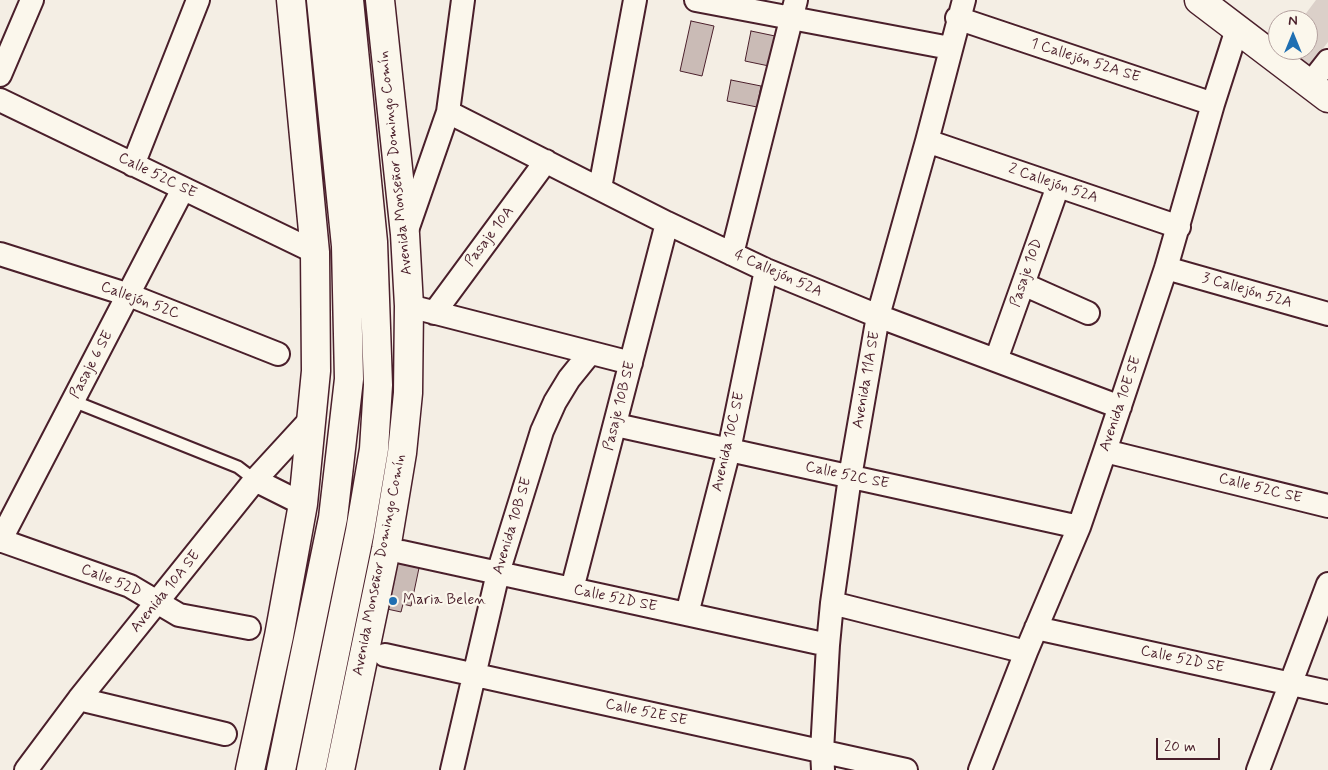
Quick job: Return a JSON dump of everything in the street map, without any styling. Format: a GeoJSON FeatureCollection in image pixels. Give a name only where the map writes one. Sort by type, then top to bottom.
{"type":"FeatureCollection","features":[{"type":"Feature","properties":{"kind":"main road"},"geometry":{"type":"LineString","coordinates":[[250,770],[280,636],[303,504],[316,371],[315,252],[291,0]]}},
{"type":"Feature","properties":{"kind":"main road"},"geometry":{"type":"LineString","coordinates":[[281,770],[333,518],[349,379],[346,246],[321,0]]}},
{"type":"Feature","properties":{"kind":"main road","name":"Avenida Monseñor Domingo Comín"},"geometry":{"type":"LineString","coordinates":[[311,770],[360,531],[374,449],[378,385],[373,242],[349,0]]}},
{"type":"Feature","properties":{"kind":"main road","name":"Avenida Monseñor Domingo Comín"},"geometry":{"type":"LineString","coordinates":[[340,770],[386,549],[402,453],[408,392],[421,309],[406,234],[380,0]]}},
{"type":"Feature","properties":{"kind":"main road"},"geometry":{"type":"LineString","coordinates":[[1199,0],[1319,91]]}},
{"type":"Feature","properties":{"kind":"main road"},"geometry":{"type":"LineString","coordinates":[[360,122],[393,117]]}},
{"type":"Feature","properties":{"kind":"main road"},"geometry":{"type":"LineString","coordinates":[[305,138],[334,134]]}},
{"type":"Feature","properties":{"kind":"main road"},"geometry":{"type":"LineString","coordinates":[[374,449],[402,453]]}},
{"type":"Feature","properties":{"kind":"main road"},"geometry":{"type":"LineString","coordinates":[[293,564],[321,572]]}},
{"type":"Feature","properties":{"kind":"street"},"geometry":{"type":"LineString","coordinates":[[0,75],[32,0]]}},
{"type":"Feature","properties":{"kind":"street"},"geometry":{"type":"LineString","coordinates":[[133,165],[198,0]]}},
{"type":"Feature","properties":{"kind":"street"},"geometry":{"type":"LineString","coordinates":[[406,234],[448,112],[463,0]]}},
{"type":"Feature","properties":{"kind":"street"},"geometry":{"type":"LineString","coordinates":[[600,188],[635,0]]}},
{"type":"Feature","properties":{"kind":"street"},"geometry":{"type":"LineString","coordinates":[[696,0],[794,9],[950,48]]}},
{"type":"Feature","properties":{"kind":"street"},"geometry":{"type":"LineString","coordinates":[[732,254],[794,9]]}},
{"type":"Feature","properties":{"kind":"street","name":"Avenida 11A SE"},"geometry":{"type":"LineString","coordinates":[[822,761],[832,603],[850,476],[878,316],[927,141],[960,9]]}},
{"type":"Feature","properties":{"kind":"street","name":"1 Callejón 52A SE"},"geometry":{"type":"LineString","coordinates":[[960,9],[1213,104]]}},
{"type":"Feature","properties":{"kind":"street","name":"Avenida 10E SE"},"geometry":{"type":"LineString","coordinates":[[980,770],[1078,527],[1105,451],[1179,227],[1213,104],[1237,29]]}},
{"type":"Feature","properties":{"kind":"street"},"geometry":{"type":"LineString","coordinates":[[1319,91],[1328,61]]}},
{"type":"Feature","properties":{"kind":"street","name":"Calle 52C SE"},"geometry":{"type":"LineString","coordinates":[[0,100],[315,252]]}},
{"type":"Feature","properties":{"kind":"street","name":"4 Callejón 52A"},"geometry":{"type":"LineString","coordinates":[[448,112],[667,223],[766,270],[878,316],[1120,407]]}},
{"type":"Feature","properties":{"kind":"street","name":"2 Callejón 52A"},"geometry":{"type":"LineString","coordinates":[[927,141],[1179,227]]}},
{"type":"Feature","properties":{"kind":"street","name":"Pasaje 10A"},"geometry":{"type":"LineString","coordinates":[[421,309],[546,161]]}},
{"type":"Feature","properties":{"kind":"street","name":"Pasaje 10D"},"geometry":{"type":"LineString","coordinates":[[996,360],[1058,186]]}},
{"type":"Feature","properties":{"kind":"street","name":"Pasaje 6 SE"},"geometry":{"type":"LineString","coordinates":[[0,540],[129,295],[182,189]]}},
{"type":"Feature","properties":{"kind":"street","name":"Pasaje 10B SE"},"geometry":{"type":"LineString","coordinates":[[572,590],[667,223]]}},
{"type":"Feature","properties":{"kind":"street","name":"Callejón 52C"},"geometry":{"type":"LineString","coordinates":[[0,254],[129,295],[278,354]]}},
{"type":"Feature","properties":{"kind":"street","name":"3 Callejón 52A"},"geometry":{"type":"LineString","coordinates":[[1166,268],[1328,314]]}},
{"type":"Feature","properties":{"kind":"street","name":"Avenida 10C SE"},"geometry":{"type":"LineString","coordinates":[[687,614],[728,450],[766,270]]}},
{"type":"Feature","properties":{"kind":"street"},"geometry":{"type":"LineString","coordinates":[[1023,284],[1088,314]]}},
{"type":"Feature","properties":{"kind":"street"},"geometry":{"type":"LineString","coordinates":[[421,309],[631,363]]}},
{"type":"Feature","properties":{"kind":"street","name":"Avenida 10B SE"},"geometry":{"type":"LineString","coordinates":[[452,770],[498,573],[542,431],[555,402],[569,379],[590,353]]}},
{"type":"Feature","properties":{"kind":"street","name":"Avenida 10A SE"},"geometry":{"type":"LineString","coordinates":[[26,770],[79,699],[255,480],[311,419]]}},
{"type":"Feature","properties":{"kind":"street","name":"Calle 52C SE"},"geometry":{"type":"LineString","coordinates":[[616,425],[1078,527]]}},
{"type":"Feature","properties":{"kind":"street","name":"Calle 52C SE"},"geometry":{"type":"LineString","coordinates":[[1105,451],[1328,506]]}},
{"type":"Feature","properties":{"kind":"street"},"geometry":{"type":"LineString","coordinates":[[255,480],[303,504]]}},
{"type":"Feature","properties":{"kind":"street","name":"Calle 52D"},"geometry":{"type":"LineString","coordinates":[[0,540],[130,586],[158,601],[171,611],[186,617],[249,628]]}},
{"type":"Feature","properties":{"kind":"street","name":"Calle 52D SE"},"geometry":{"type":"LineString","coordinates":[[402,552],[828,645]]}},
{"type":"Feature","properties":{"kind":"street"},"geometry":{"type":"LineString","coordinates":[[1258,770],[1328,584]]}},
{"type":"Feature","properties":{"kind":"street"},"geometry":{"type":"LineString","coordinates":[[832,603],[1026,652]]}},
{"type":"Feature","properties":{"kind":"street","name":"Calle 52D SE"},"geometry":{"type":"LineString","coordinates":[[1036,628],[1328,692]]}},
{"type":"Feature","properties":{"kind":"street","name":"Calle 52E SE"},"geometry":{"type":"LineString","coordinates":[[385,655],[475,675],[822,761],[906,770]]}},
{"type":"Feature","properties":{"kind":"street"},"geometry":{"type":"LineString","coordinates":[[79,699],[225,734]]}},
{"type":"Feature","properties":{"kind":"lane"},"geometry":{"type":"LineString","coordinates":[[73,401],[238,467],[255,480]]}},
{"type":"Feature","properties":{"kind":"shaded area"},"geometry":{"type":"Polygon","coordinates":[[[1316,0],[1328,0],[1328,42],[1318,55],[1318,10],[1308,10],[1316,0]]]}},
{"type":"Feature","properties":{"kind":"shaded area"},"geometry":{"type":"Polygon","coordinates":[[[1295,60],[1314,60],[1307,69],[1295,60]]]}},
{"type":"Feature","properties":{"kind":"building"},"geometry":{"type":"Polygon","coordinates":[[[691,21],[714,26],[702,76],[680,71],[691,21]]]}},
{"type":"Feature","properties":{"kind":"building"},"geometry":{"type":"Polygon","coordinates":[[[751,31],[775,36],[769,66],[745,61],[751,31]]]}},
{"type":"Feature","properties":{"kind":"building"},"geometry":{"type":"Polygon","coordinates":[[[731,80],[761,86],[757,107],[727,101],[731,80]]]}},
{"type":"Feature","properties":{"kind":"building"},"geometry":{"type":"Polygon","coordinates":[[[397,563],[419,568],[411,606],[403,604],[401,612],[387,609],[397,563]]]}},
{"type":"Feature","properties":{"kind":"place","name":"Maria Belen"},"geometry":{"type":"Point","coordinates":[393,601]}}]}
